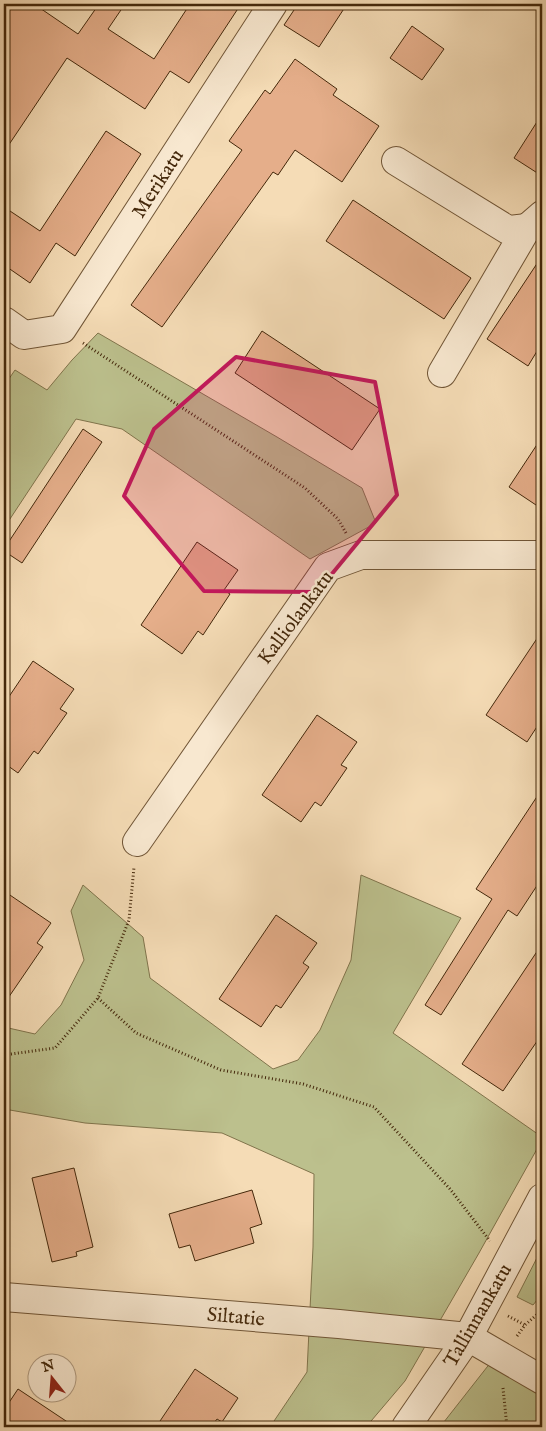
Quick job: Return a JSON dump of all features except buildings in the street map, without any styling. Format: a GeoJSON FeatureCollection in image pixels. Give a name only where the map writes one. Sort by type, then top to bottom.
{"type":"FeatureCollection","features":[{"type":"Feature","properties":{"kind":"street","name":"Merikatu"},"geometry":{"type":"LineString","coordinates":[[62,329],[273,4]]}},
{"type":"Feature","properties":{"kind":"street"},"geometry":{"type":"LineString","coordinates":[[396,161],[508,230],[534,221]]}},
{"type":"Feature","properties":{"kind":"street"},"geometry":{"type":"LineString","coordinates":[[442,373],[534,221]]}},
{"type":"Feature","properties":{"kind":"street"},"geometry":{"type":"LineString","coordinates":[[14,328],[62,329]]}},
{"type":"Feature","properties":{"kind":"street","name":"Kalliolankatu"},"geometry":{"type":"LineString","coordinates":[[137,842],[328,567],[361,555],[542,555]]}},
{"type":"Feature","properties":{"kind":"street","name":"Tallinnankatu"},"geometry":{"type":"LineString","coordinates":[[406,1427],[468,1337],[542,1198]]}},
{"type":"Feature","properties":{"kind":"street","name":"Siltatie"},"geometry":{"type":"LineString","coordinates":[[4,1297],[339,1324],[468,1337]]}},
{"type":"Feature","properties":{"kind":"street"},"geometry":{"type":"LineString","coordinates":[[468,1337],[542,1380]]}},
{"type":"Feature","properties":{"kind":"path"},"geometry":{"type":"LineString","coordinates":[[62,329],[305,488],[338,519],[361,555]]}},
{"type":"Feature","properties":{"kind":"path"},"geometry":{"type":"LineString","coordinates":[[4,1055],[55,1048],[98,998],[129,920],[137,842]]}},
{"type":"Feature","properties":{"kind":"path"},"geometry":{"type":"LineString","coordinates":[[98,998],[136,1033],[221,1070],[303,1084],[374,1107],[450,1189],[508,1263]]}},
{"type":"Feature","properties":{"kind":"path"},"geometry":{"type":"LineString","coordinates":[[506,1427],[501,1366],[502,1357],[525,1325],[542,1310]]}},
{"type":"Feature","properties":{"kind":"highlighted area"},"geometry":{"type":"Polygon","coordinates":[[[236,357],[375,382],[397,495],[317,592],[204,591],[124,496],[154,429],[236,357]]]}},
{"type":"Feature","properties":{"kind":"green space"},"geometry":{"type":"Polygon","coordinates":[[[98,333],[362,488],[376,523],[310,559],[122,429],[76,419],[4,528],[4,386],[15,370],[47,390],[98,333]]]}},
{"type":"Feature","properties":{"kind":"green space"},"geometry":{"type":"Polygon","coordinates":[[[361,875],[461,918],[393,1033],[542,1137],[542,1140],[405,1381],[366,1427],[270,1427],[307,1372],[313,1247],[314,1174],[222,1133],[85,1123],[4,1109],[4,1027],[35,1034],[61,1005],[84,960],[71,911],[83,885],[143,937],[150,978],[273,1069],[298,1060],[320,1030],[351,960],[361,875]]]}},
{"type":"Feature","properties":{"kind":"green space"},"geometry":{"type":"Polygon","coordinates":[[[542,1248],[542,1294],[533,1305],[517,1297],[542,1248]]]}},
{"type":"Feature","properties":{"kind":"green space"},"geometry":{"type":"Polygon","coordinates":[[[491,1362],[542,1389],[542,1427],[440,1427],[491,1362]]]}}]}
